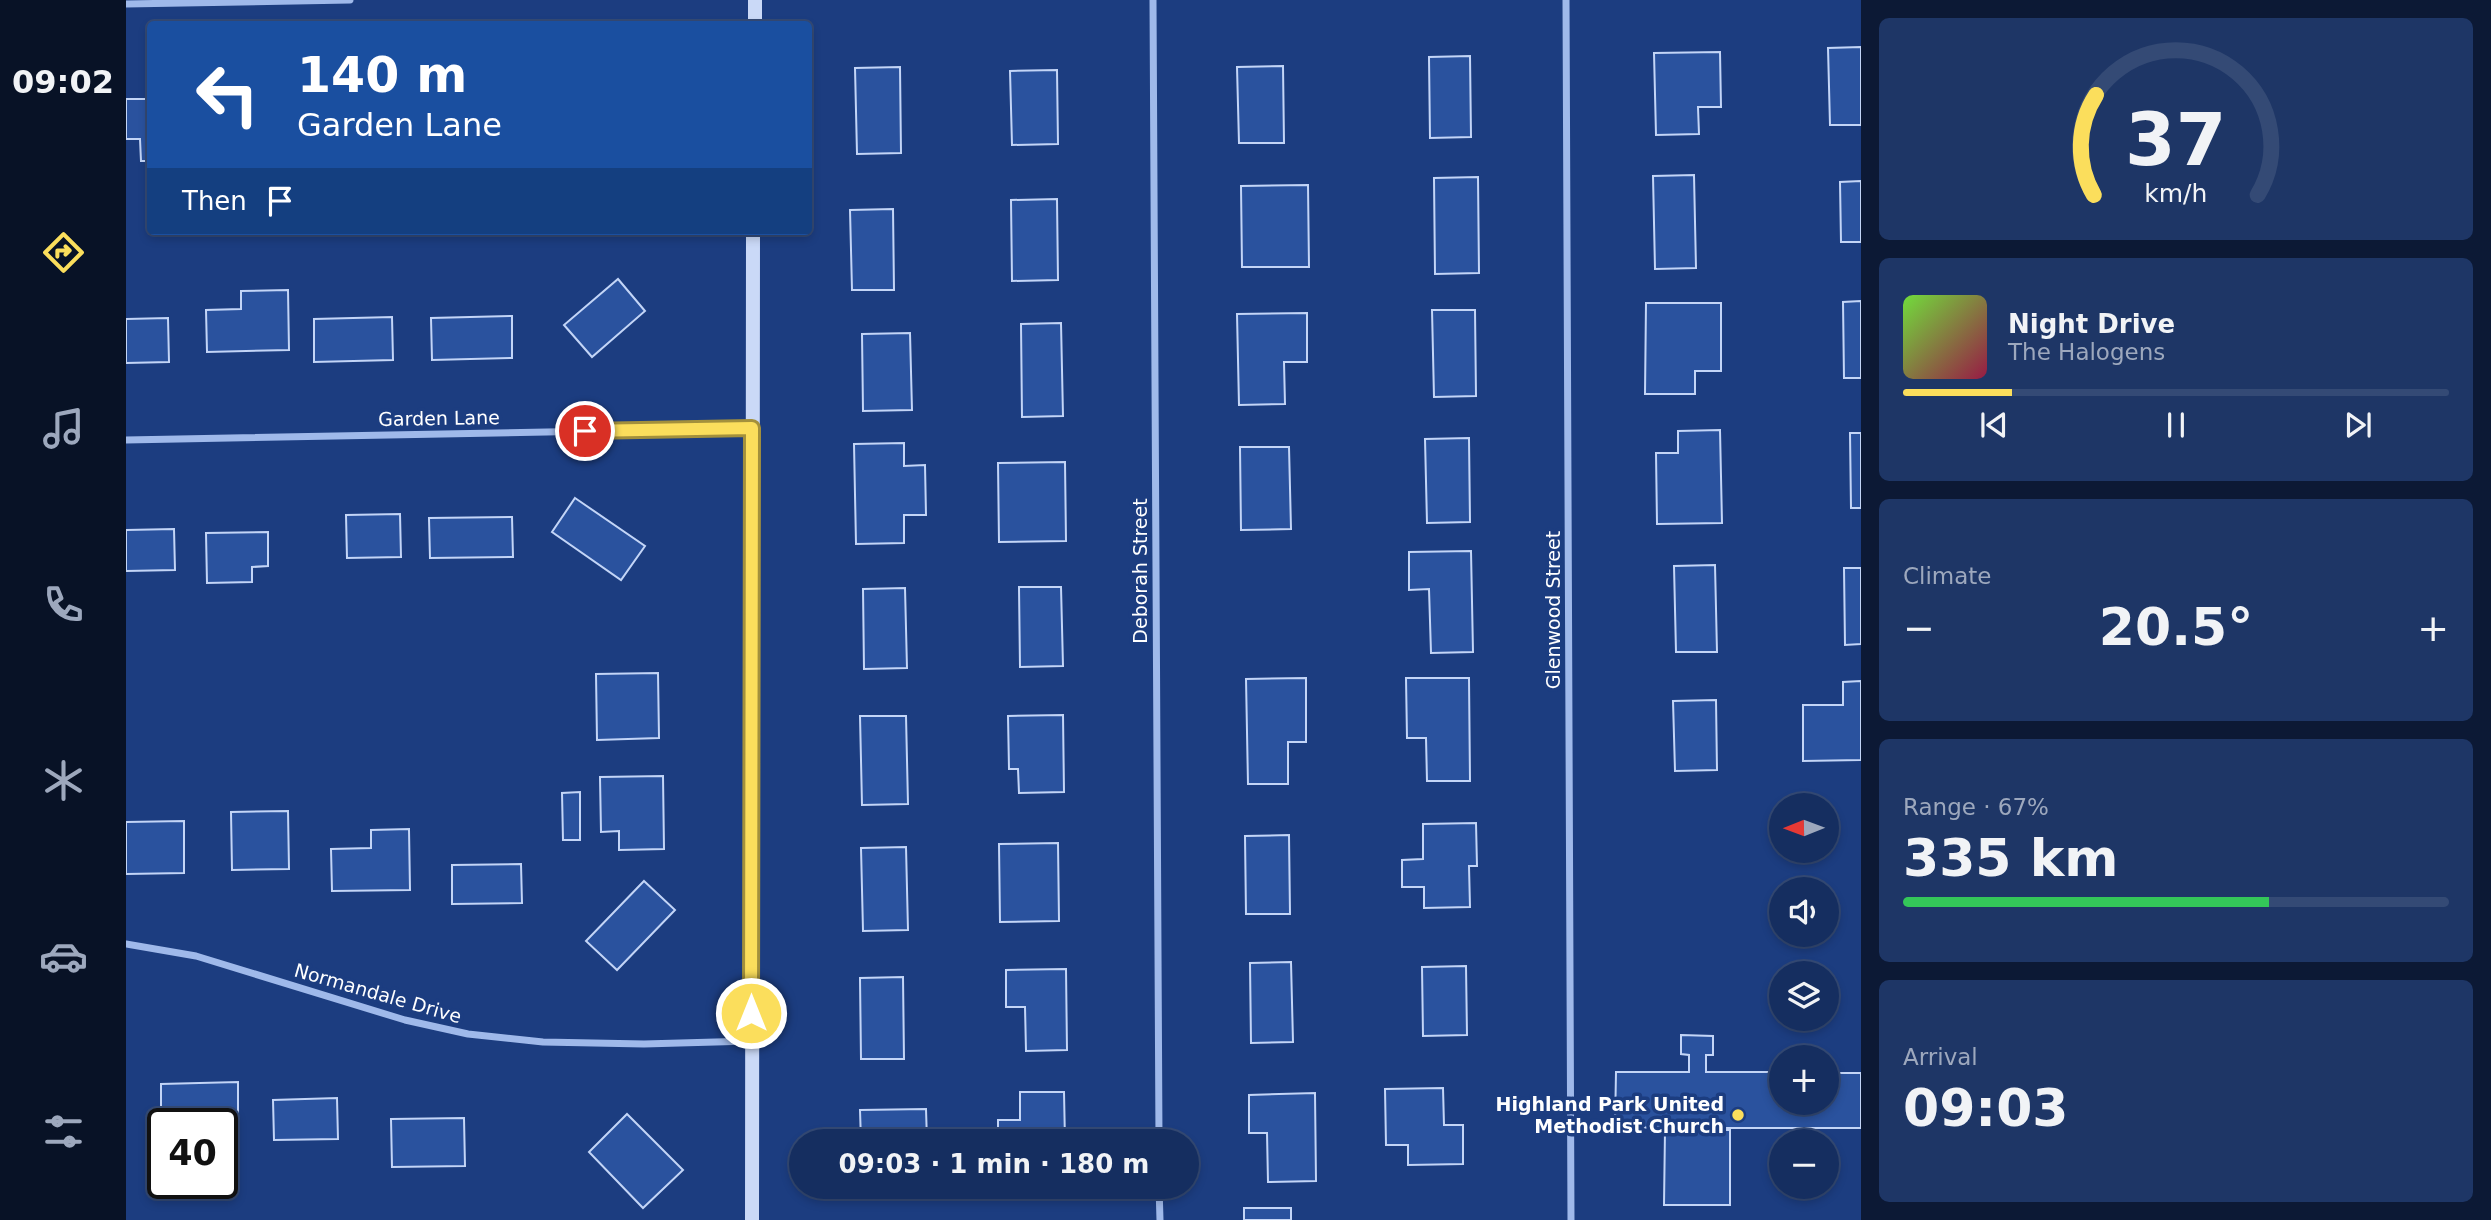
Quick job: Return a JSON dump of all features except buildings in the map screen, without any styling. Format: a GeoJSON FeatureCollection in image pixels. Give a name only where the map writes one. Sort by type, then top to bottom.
{"type":"FeatureCollection","features":[{"type":"Feature","properties":{"kind":"street"},"geometry":{"type":"LineString","coordinates":[[126,4],[350,0]]}},
{"type":"Feature","properties":{"kind":"street"},"geometry":{"type":"LineString","coordinates":[[755,0],[755,21]]}},
{"type":"Feature","properties":{"kind":"street","name":"Deborah Street"},"geometry":{"type":"LineString","coordinates":[[1153,0],[1159,1129]]}},
{"type":"Feature","properties":{"kind":"street","name":"Glenwood Street"},"geometry":{"type":"LineString","coordinates":[[1566,0],[1571,1220]]}},
{"type":"Feature","properties":{"kind":"street"},"geometry":{"type":"LineString","coordinates":[[752,1220],[753,235]]}},
{"type":"Feature","properties":{"kind":"street","name":"Garden Lane"},"geometry":{"type":"LineString","coordinates":[[126,440],[752,428]]}},
{"type":"Feature","properties":{"kind":"street","name":"Normandale Drive"},"geometry":{"type":"LineString","coordinates":[[126,944],[195,956],[405,1020],[468,1034],[543,1042],[645,1044],[751,1041]]}},
{"type":"Feature","properties":{"kind":"street"},"geometry":{"type":"LineString","coordinates":[[1159,1199],[1160,1220]]}},
{"type":"Feature","properties":{"kind":"place","name":"Highland Park United Methodist Church"},"geometry":{"type":"Point","coordinates":[1738,1115]}},
{"type":"Feature","properties":{"kind":"route"},"geometry":{"type":"LineString","coordinates":[[585,431],[752,428],[751,1013]]}}]}
